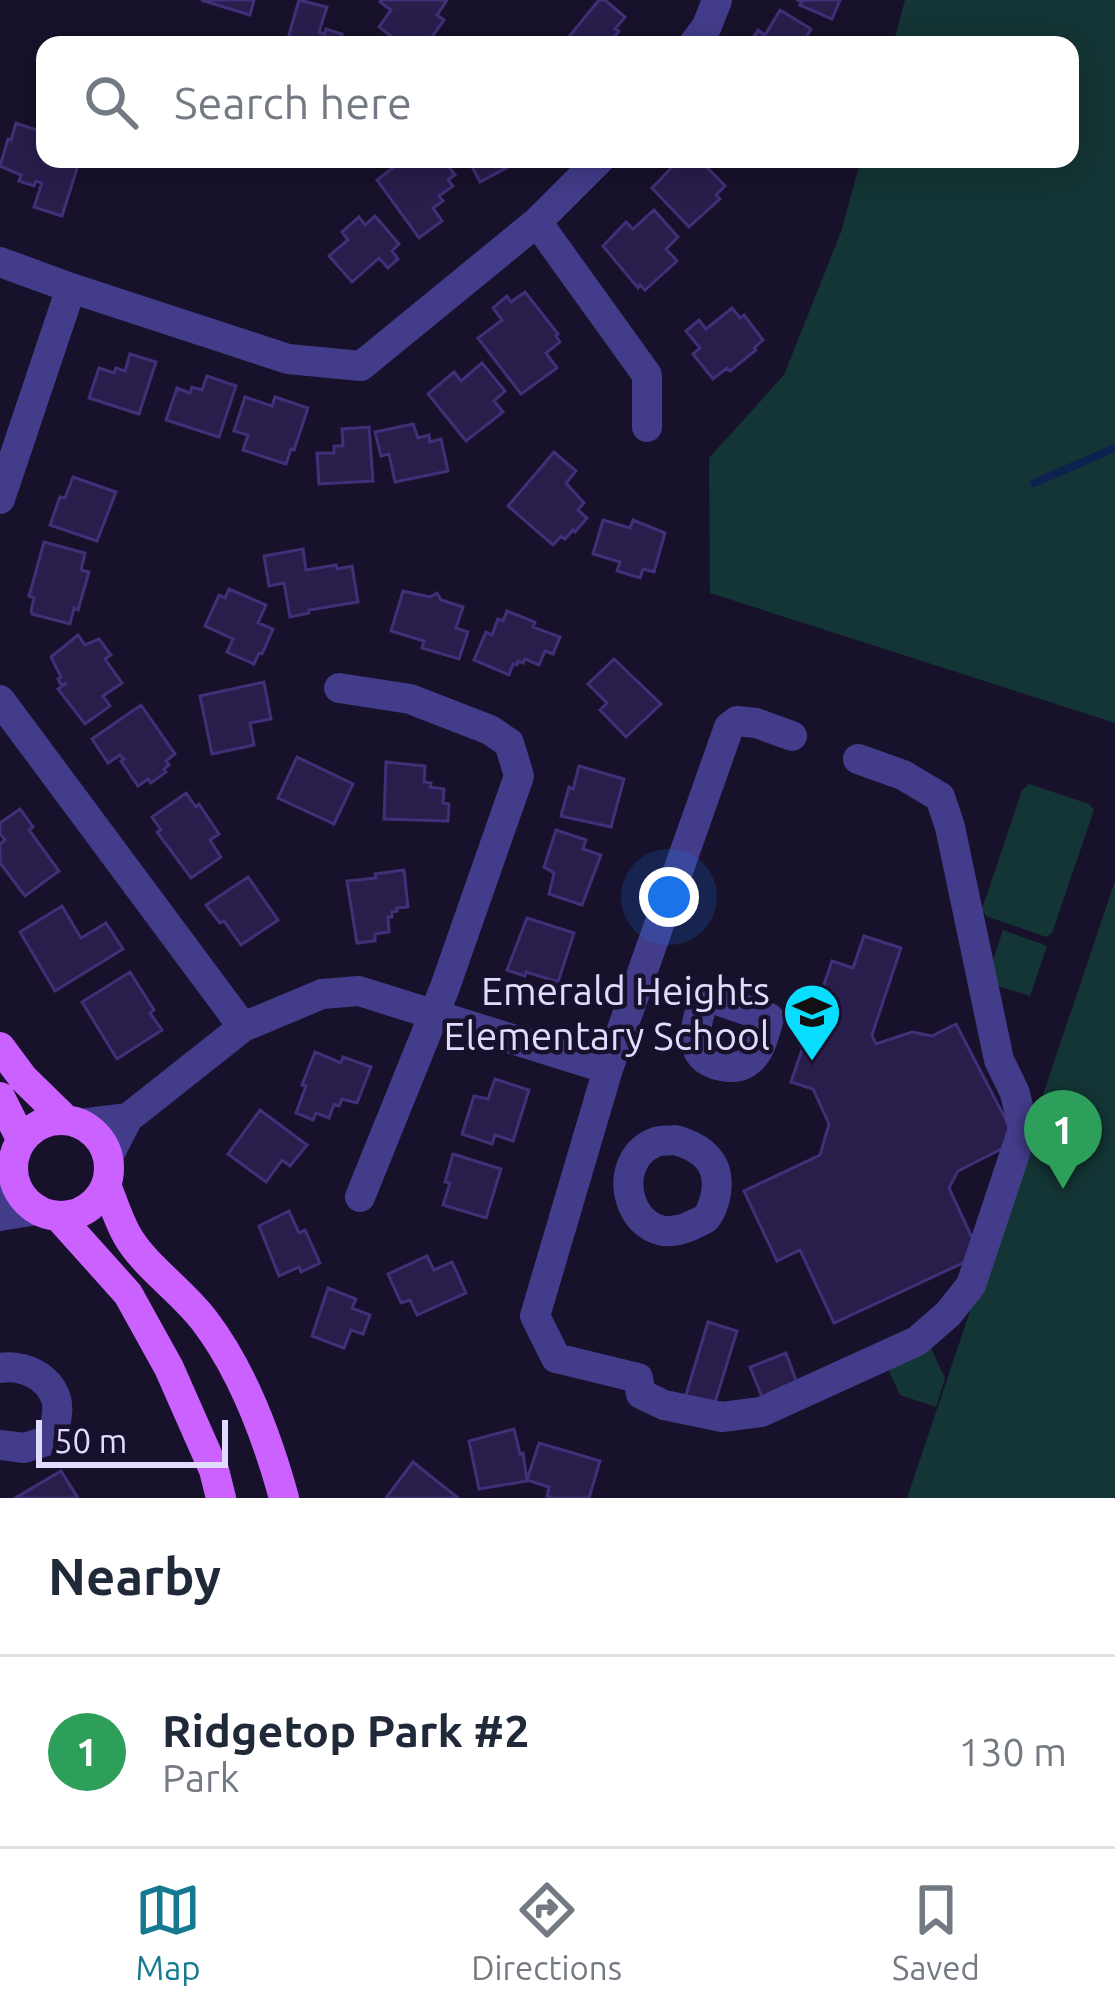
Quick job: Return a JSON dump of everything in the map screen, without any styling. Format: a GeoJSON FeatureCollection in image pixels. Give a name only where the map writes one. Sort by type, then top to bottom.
{"type":"FeatureCollection","features":[{"type":"Feature","properties":{"kind":"main road"},"geometry":{"type":"LineString","coordinates":[[0,1047],[23,1078],[102,1143],[126,1235],[217,1339],[260,1424],[284,1498]]}},
{"type":"Feature","properties":{"kind":"main road"},"geometry":{"type":"LineString","coordinates":[[0,1097],[22,1139]]}},
{"type":"Feature","properties":{"kind":"main road"},"geometry":{"type":"LineString","coordinates":[[73,1122],[49,1121],[22,1139],[14,1153],[13,1175],[20,1196],[48,1214],[128,1294],[169,1368],[214,1470],[221,1498]]}},
{"type":"Feature","properties":{"kind":"main road"},"geometry":{"type":"LineString","coordinates":[[48,1214],[74,1215],[87,1209],[98,1198],[107,1171]]}},
{"type":"Feature","properties":{"kind":"street"},"geometry":{"type":"LineString","coordinates":[[700,36],[717,0]]}},
{"type":"Feature","properties":{"kind":"street"},"geometry":{"type":"LineString","coordinates":[[0,262],[288,359],[361,366],[537,222],[591,168]]}},
{"type":"Feature","properties":{"kind":"street"},"geometry":{"type":"LineString","coordinates":[[537,222],[647,375],[647,428]]}},
{"type":"Feature","properties":{"kind":"street"},"geometry":{"type":"LineString","coordinates":[[0,499],[70,288]]}},
{"type":"Feature","properties":{"kind":"street"},"geometry":{"type":"LineString","coordinates":[[339,688],[410,699],[490,730],[508,743],[520,776],[435,1012],[360,1197]]}},
{"type":"Feature","properties":{"kind":"street"},"geometry":{"type":"LineString","coordinates":[[0,700],[243,1027]]}},
{"type":"Feature","properties":{"kind":"street"},"geometry":{"type":"LineString","coordinates":[[793,736],[756,723],[737,721],[728,727],[608,1069],[535,1316],[556,1358],[638,1378],[641,1394],[664,1405],[722,1417],[761,1412],[916,1340],[948,1314],[971,1285],[1023,1129],[1015,1093],[999,1060],[940,797],[903,775],[858,759]]}},
{"type":"Feature","properties":{"kind":"street"},"geometry":{"type":"LineString","coordinates":[[107,1171],[128,1118],[243,1027],[322,994],[359,991],[608,1069]]}},
{"type":"Feature","properties":{"kind":"street"},"geometry":{"type":"LineString","coordinates":[[73,1122],[128,1118]]}},
{"type":"Feature","properties":{"kind":"street"},"geometry":{"type":"LineString","coordinates":[[13,1175],[0,1212],[48,1214]]}},
{"type":"Feature","properties":{"kind":"street"},"geometry":{"type":"LineString","coordinates":[[0,1368],[15,1365],[45,1379],[58,1402],[53,1439],[24,1448],[0,1445]]}},
{"type":"Feature","properties":{"kind":"green space"},"geometry":{"type":"Polygon","coordinates":[[[905,0],[1115,0],[1115,723],[710,593],[709,458],[784,375],[841,232],[859,168],[1079,168],[1079,36],[895,36],[905,0]]]}},
{"type":"Feature","properties":{"kind":"green space"},"geometry":{"type":"Polygon","coordinates":[[[1029,784],[1089,804],[1094,810],[1052,933],[1046,937],[986,916],[982,909],[1022,790],[1029,784]]]}},
{"type":"Feature","properties":{"kind":"green space"},"geometry":{"type":"Polygon","coordinates":[[[1115,881],[1115,1498],[907,1498],[1115,881]]]}},
{"type":"Feature","properties":{"kind":"green space"},"geometry":{"type":"Polygon","coordinates":[[[1003,930],[1047,946],[1030,996],[995,985],[991,966],[1003,930]]]}},
{"type":"Feature","properties":{"kind":"green space"},"geometry":{"type":"Polygon","coordinates":[[[927,1340],[945,1378],[936,1407],[900,1395],[884,1361],[927,1340]]]}},
{"type":"Feature","properties":{"kind":"building"},"geometry":{"type":"Polygon","coordinates":[[[201,0],[254,0],[250,15],[201,0]]]}},
{"type":"Feature","properties":{"kind":"building"},"geometry":{"type":"Polygon","coordinates":[[[299,0],[327,7],[319,32],[342,34],[342,36],[289,36],[299,0]]]}},
{"type":"Feature","properties":{"kind":"building"},"geometry":{"type":"Polygon","coordinates":[[[447,0],[437,15],[444,20],[432,36],[391,36],[379,27],[391,10],[380,2],[447,0]]]}},
{"type":"Feature","properties":{"kind":"building"},"geometry":{"type":"Polygon","coordinates":[[[599,0],[625,17],[615,36],[569,36],[599,0]]]}},
{"type":"Feature","properties":{"kind":"building"},"geometry":{"type":"Polygon","coordinates":[[[797,0],[840,0],[832,19],[797,0]]]}},
{"type":"Feature","properties":{"kind":"building"},"geometry":{"type":"Polygon","coordinates":[[[780,10],[811,29],[807,36],[754,36],[758,30],[765,35],[780,10]]]}},
{"type":"Feature","properties":{"kind":"building"},"geometry":{"type":"Polygon","coordinates":[[[16,123],[36,130],[36,168],[77,168],[62,216],[34,207],[42,183],[36,181],[34,186],[19,181],[21,175],[0,166],[16,123]]]}},
{"type":"Feature","properties":{"kind":"building"},"geometry":{"type":"Polygon","coordinates":[[[392,168],[450,168],[455,175],[448,180],[453,186],[439,196],[443,201],[433,208],[442,221],[419,238],[377,180],[392,168]]]}},
{"type":"Feature","properties":{"kind":"building"},"geometry":{"type":"Polygon","coordinates":[[[473,168],[506,168],[480,182],[473,168]]]}},
{"type":"Feature","properties":{"kind":"building"},"geometry":{"type":"Polygon","coordinates":[[[671,168],[708,168],[725,186],[716,195],[720,199],[689,227],[652,188],[671,168]]]}},
{"type":"Feature","properties":{"kind":"building"},"geometry":{"type":"Polygon","coordinates":[[[654,210],[678,237],[666,249],[677,261],[645,290],[638,288],[603,246],[626,222],[633,229],[654,210]]]}},
{"type":"Feature","properties":{"kind":"building"},"geometry":{"type":"Polygon","coordinates":[[[375,216],[399,244],[392,251],[398,259],[388,268],[379,258],[352,282],[329,256],[348,240],[342,232],[359,217],[365,225],[375,216]]]}},
{"type":"Feature","properties":{"kind":"building"},"geometry":{"type":"Polygon","coordinates":[[[525,292],[560,342],[546,353],[557,368],[521,394],[478,338],[502,320],[493,308],[507,296],[511,302],[525,292]]]}},
{"type":"Feature","properties":{"kind":"building"},"geometry":{"type":"Polygon","coordinates":[[[732,308],[740,318],[744,315],[763,340],[730,371],[727,368],[713,379],[693,354],[700,348],[686,331],[699,320],[706,329],[732,308]]]}},
{"type":"Feature","properties":{"kind":"building"},"geometry":{"type":"Polygon","coordinates":[[[130,354],[156,362],[139,414],[89,398],[99,368],[125,371],[130,354]]]}},
{"type":"Feature","properties":{"kind":"building"},"geometry":{"type":"Polygon","coordinates":[[[482,363],[505,391],[494,401],[503,412],[466,441],[428,394],[454,372],[461,381],[482,363]]]}},
{"type":"Feature","properties":{"kind":"building"},"geometry":{"type":"Polygon","coordinates":[[[207,376],[236,386],[219,437],[166,420],[177,388],[190,393],[192,387],[202,390],[207,376]]]}},
{"type":"Feature","properties":{"kind":"building"},"geometry":{"type":"Polygon","coordinates":[[[245,397],[272,406],[275,397],[308,408],[286,464],[243,450],[248,435],[234,431],[245,397]]]}},
{"type":"Feature","properties":{"kind":"building"},"geometry":{"type":"Polygon","coordinates":[[[413,424],[418,438],[441,439],[448,471],[395,482],[389,454],[381,456],[375,432],[413,424]]]}},
{"type":"Feature","properties":{"kind":"building"},"geometry":{"type":"Polygon","coordinates":[[[369,427],[373,481],[319,484],[317,453],[334,453],[334,446],[343,446],[342,429],[369,427]]]}},
{"type":"Feature","properties":{"kind":"building"},"geometry":{"type":"Polygon","coordinates":[[[554,452],[576,471],[566,483],[584,503],[578,510],[587,518],[553,545],[508,506],[554,452]]]}},
{"type":"Feature","properties":{"kind":"building"},"geometry":{"type":"Polygon","coordinates":[[[73,477],[116,492],[97,541],[50,525],[73,477]]]}},
{"type":"Feature","properties":{"kind":"building"},"geometry":{"type":"Polygon","coordinates":[[[603,520],[630,528],[633,520],[665,533],[654,572],[643,569],[640,578],[617,571],[620,562],[593,554],[603,520]]]}},
{"type":"Feature","properties":{"kind":"building"},"geometry":{"type":"Polygon","coordinates":[[[44,542],[85,553],[81,570],[89,572],[70,624],[31,611],[34,598],[29,596],[44,542]]]}},
{"type":"Feature","properties":{"kind":"building"},"geometry":{"type":"Polygon","coordinates":[[[303,549],[306,570],[352,566],[358,602],[290,617],[284,583],[269,586],[264,556],[303,549]]]}},
{"type":"Feature","properties":{"kind":"building"},"geometry":{"type":"Polygon","coordinates":[[[229,589],[266,605],[258,623],[273,629],[254,664],[227,652],[233,639],[205,626],[219,595],[225,598],[229,589]]]}},
{"type":"Feature","properties":{"kind":"building"},"geometry":{"type":"Polygon","coordinates":[[[403,591],[430,597],[437,593],[441,600],[463,607],[456,628],[468,632],[459,659],[422,648],[424,641],[391,631],[403,591]]]}},
{"type":"Feature","properties":{"kind":"building"},"geometry":{"type":"Polygon","coordinates":[[[507,611],[560,637],[553,654],[545,651],[539,665],[518,661],[509,675],[474,660],[486,632],[492,635],[507,611]]]}},
{"type":"Feature","properties":{"kind":"building"},"geometry":{"type":"Polygon","coordinates":[[[78,635],[85,645],[99,639],[111,655],[105,659],[122,683],[103,696],[110,706],[85,724],[58,689],[67,683],[61,685],[51,657],[78,635]]]}},
{"type":"Feature","properties":{"kind":"building"},"geometry":{"type":"Polygon","coordinates":[[[614,659],[661,704],[626,737],[600,710],[607,703],[588,684],[614,659]]]}},
{"type":"Feature","properties":{"kind":"building"},"geometry":{"type":"Polygon","coordinates":[[[264,682],[271,719],[250,723],[254,745],[212,754],[200,696],[264,682]]]}},
{"type":"Feature","properties":{"kind":"building"},"geometry":{"type":"Polygon","coordinates":[[[141,705],[175,754],[166,761],[166,772],[138,786],[124,759],[120,755],[108,763],[92,739],[141,705]]]}},
{"type":"Feature","properties":{"kind":"building"},"geometry":{"type":"Polygon","coordinates":[[[297,757],[353,784],[334,824],[278,798],[297,757]]]}},
{"type":"Feature","properties":{"kind":"building"},"geometry":{"type":"Polygon","coordinates":[[[386,762],[425,766],[424,782],[444,789],[448,821],[384,819],[386,762]]]}},
{"type":"Feature","properties":{"kind":"building"},"geometry":{"type":"Polygon","coordinates":[[[579,766],[624,779],[611,827],[561,816],[579,766]]]}},
{"type":"Feature","properties":{"kind":"building"},"geometry":{"type":"Polygon","coordinates":[[[186,793],[219,834],[210,840],[221,857],[191,878],[157,832],[161,830],[152,817],[186,793]]]}},
{"type":"Feature","properties":{"kind":"building"},"geometry":{"type":"Polygon","coordinates":[[[20,809],[59,871],[25,896],[0,863],[0,844],[5,840],[0,823],[20,809]]]}},
{"type":"Feature","properties":{"kind":"building"},"geometry":{"type":"Polygon","coordinates":[[[556,830],[586,840],[583,849],[601,855],[582,905],[549,894],[554,873],[544,867],[556,830]]]}},
{"type":"Feature","properties":{"kind":"building"},"geometry":{"type":"Polygon","coordinates":[[[404,870],[408,907],[397,908],[388,917],[389,932],[375,934],[375,941],[357,943],[347,881],[404,870]]]}},
{"type":"Feature","properties":{"kind":"building"},"geometry":{"type":"Polygon","coordinates":[[[248,877],[278,920],[241,945],[206,905],[248,877]]]}},
{"type":"Feature","properties":{"kind":"building"},"geometry":{"type":"Polygon","coordinates":[[[62,906],[81,938],[106,923],[123,949],[55,991],[20,932],[62,906]]]}},
{"type":"Feature","properties":{"kind":"building"},"geometry":{"type":"Polygon","coordinates":[[[527,918],[574,933],[558,982],[507,970],[527,918]]]}},
{"type":"Feature","properties":{"kind":"building"},"geometry":{"type":"Polygon","coordinates":[[[864,936],[901,948],[872,1035],[876,1044],[912,1032],[932,1036],[956,1024],[1017,1141],[958,1171],[949,1188],[980,1255],[834,1323],[800,1250],[777,1261],[744,1191],[820,1155],[829,1124],[813,1089],[791,1082],[832,961],[853,968],[864,936]]]}},
{"type":"Feature","properties":{"kind":"building"},"geometry":{"type":"Polygon","coordinates":[[[130,972],[162,1030],[117,1059],[82,1002],[130,972]]]}},
{"type":"Feature","properties":{"kind":"building"},"geometry":{"type":"Polygon","coordinates":[[[315,1052],[341,1063],[343,1057],[371,1067],[357,1103],[342,1099],[339,1106],[334,1104],[329,1118],[316,1113],[313,1120],[296,1113],[315,1052]]]}},
{"type":"Feature","properties":{"kind":"building"},"geometry":{"type":"Polygon","coordinates":[[[495,1079],[529,1090],[513,1141],[495,1135],[492,1144],[462,1134],[474,1096],[488,1099],[495,1079]]]}},
{"type":"Feature","properties":{"kind":"building"},"geometry":{"type":"Polygon","coordinates":[[[260,1110],[307,1145],[290,1166],[282,1160],[266,1182],[228,1154],[260,1110]]]}},
{"type":"Feature","properties":{"kind":"building"},"geometry":{"type":"Polygon","coordinates":[[[453,1154],[501,1169],[486,1218],[443,1205],[453,1154]]]}},
{"type":"Feature","properties":{"kind":"building"},"geometry":{"type":"Polygon","coordinates":[[[289,1211],[299,1233],[305,1230],[320,1263],[279,1276],[259,1226],[289,1211]]]}},
{"type":"Feature","properties":{"kind":"building"},"geometry":{"type":"Polygon","coordinates":[[[427,1256],[434,1270],[452,1262],[466,1293],[417,1315],[410,1300],[401,1303],[388,1274],[427,1256]]]}},
{"type":"Feature","properties":{"kind":"building"},"geometry":{"type":"Polygon","coordinates":[[[328,1288],[356,1299],[352,1308],[370,1315],[363,1334],[351,1330],[344,1348],[312,1336],[328,1288]]]}},
{"type":"Feature","properties":{"kind":"building"},"geometry":{"type":"Polygon","coordinates":[[[708,1322],[737,1331],[714,1406],[685,1398],[708,1322]]]}},
{"type":"Feature","properties":{"kind":"building"},"geometry":{"type":"Polygon","coordinates":[[[786,1353],[797,1383],[762,1397],[750,1367],[786,1353]]]}},
{"type":"Feature","properties":{"kind":"building"},"geometry":{"type":"Polygon","coordinates":[[[514,1429],[527,1481],[479,1489],[469,1441],[514,1429]]]}},
{"type":"Feature","properties":{"kind":"building"},"geometry":{"type":"Polygon","coordinates":[[[539,1443],[600,1461],[589,1498],[553,1498],[547,1496],[549,1487],[527,1480],[539,1443]]]}},
{"type":"Feature","properties":{"kind":"building"},"geometry":{"type":"Polygon","coordinates":[[[413,1462],[458,1498],[386,1498],[413,1462]]]}},
{"type":"Feature","properties":{"kind":"building"},"geometry":{"type":"Polygon","coordinates":[[[61,1471],[78,1498],[15,1498],[61,1471]]]}},
{"type":"Feature","properties":{"kind":"waterway"},"geometry":{"type":"LineString","coordinates":[[1034,483],[1115,448]]}},
{"type":"Feature","properties":{"kind":"place","name":"Emerald Heights Elementary School"},"geometry":{"type":"Point","coordinates":[812,1063]}},
{"type":"Feature","properties":{"kind":"place","name":"Ridgetop Park #2"},"geometry":{"type":"Point","coordinates":[1063,1189]}}]}
